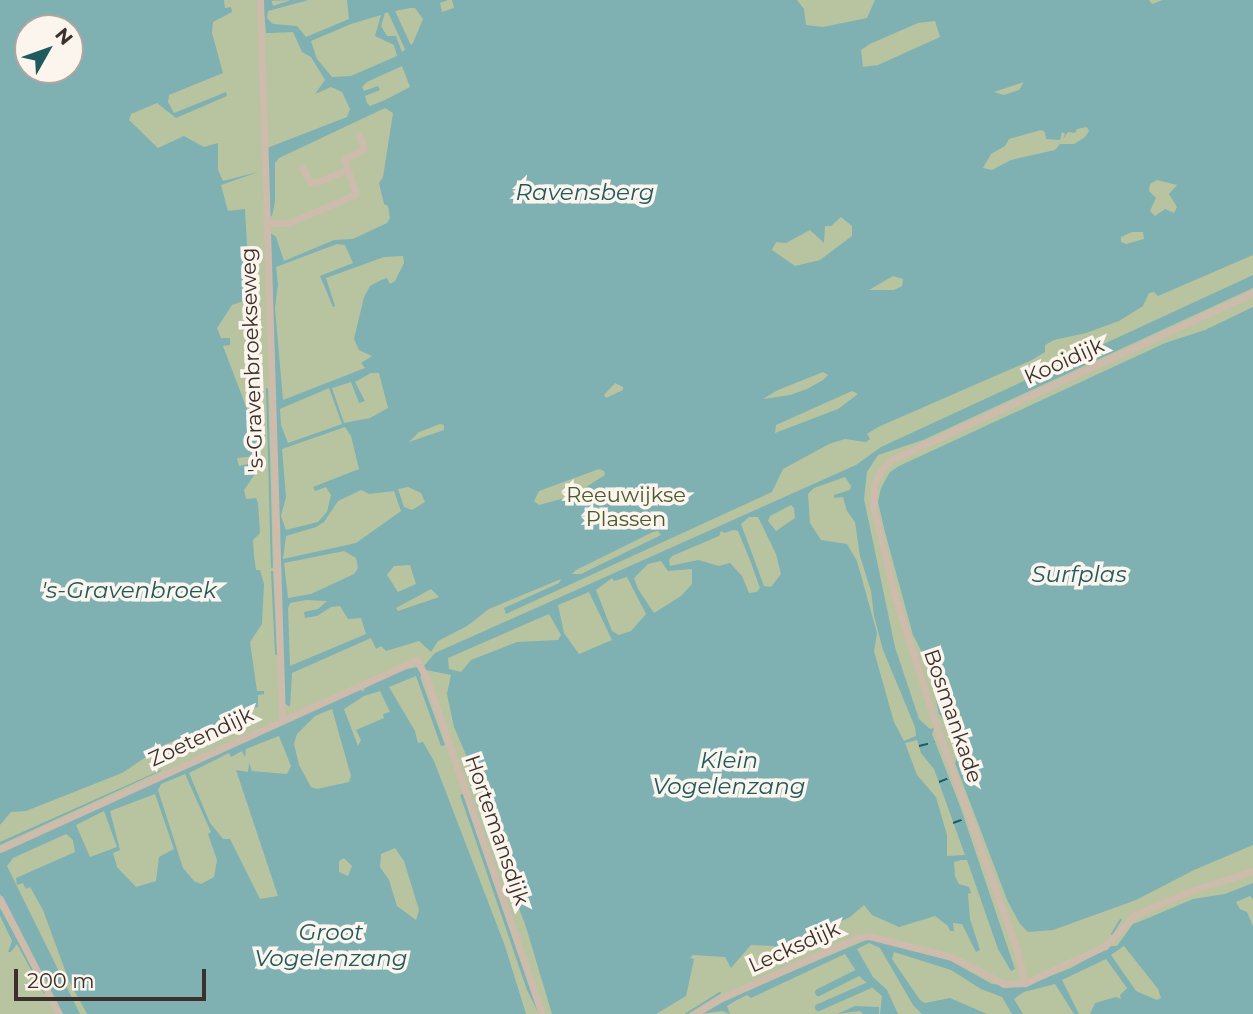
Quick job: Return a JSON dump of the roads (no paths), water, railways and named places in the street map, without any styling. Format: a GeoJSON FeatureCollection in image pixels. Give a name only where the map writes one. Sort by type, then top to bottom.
{"type":"FeatureCollection","features":[{"type":"Feature","properties":{"kind":"street","name":"'s-Gravenbroekseweg"},"geometry":{"type":"LineString","coordinates":[[260,0],[282,719]]}},
{"type":"Feature","properties":{"kind":"street"},"geometry":{"type":"LineString","coordinates":[[266,223],[289,223],[356,194],[344,159],[364,149],[359,135]]}},
{"type":"Feature","properties":{"kind":"street"},"geometry":{"type":"LineString","coordinates":[[302,167],[310,182],[315,183],[346,170]]}},
{"type":"Feature","properties":{"kind":"street","name":"Kooidijk"},"geometry":{"type":"LineString","coordinates":[[891,460],[1253,293]]}},
{"type":"Feature","properties":{"kind":"street","name":"Bosmankade"},"geometry":{"type":"LineString","coordinates":[[891,460],[881,470],[873,491],[873,506],[886,565],[931,711],[1010,930],[1025,983]]}},
{"type":"Feature","properties":{"kind":"street","name":"Zoetendijk"},"geometry":{"type":"LineString","coordinates":[[0,849],[282,719],[421,666]]}},
{"type":"Feature","properties":{"kind":"street","name":"Hortemansdijk"},"geometry":{"type":"LineString","coordinates":[[421,666],[542,1014]]}},
{"type":"Feature","properties":{"kind":"street"},"geometry":{"type":"LineString","coordinates":[[1025,983],[1105,946],[1135,915],[1193,890],[1253,870]]}},
{"type":"Feature","properties":{"kind":"street"},"geometry":{"type":"LineString","coordinates":[[0,899],[59,1014]]}},
{"type":"Feature","properties":{"kind":"street","name":"Lecksdijk"},"geometry":{"type":"LineString","coordinates":[[694,1014],[724,997],[859,937],[869,936],[952,957],[1004,984],[1025,983]]}},
{"type":"Feature","properties":{"kind":"water","name":"'s-Gravenbroek"},"geometry":{"type":"Polygon","coordinates":[[[0,0],[224,0],[225,8],[231,7],[232,12],[213,22],[212,33],[223,73],[169,95],[168,102],[174,113],[226,92],[227,96],[176,118],[157,103],[131,114],[129,120],[158,148],[184,136],[204,147],[218,143],[218,170],[223,181],[258,172],[221,185],[228,211],[245,209],[250,299],[232,305],[217,328],[221,338],[230,338],[230,345],[223,346],[258,438],[257,456],[237,458],[239,466],[252,463],[255,474],[244,490],[246,499],[256,498],[258,503],[260,533],[253,540],[254,556],[256,570],[260,570],[264,584],[262,624],[250,642],[257,691],[264,691],[264,694],[258,695],[258,707],[242,710],[243,713],[164,745],[122,773],[26,811],[11,812],[0,825],[0,0]]]}},
{"type":"Feature","properties":{"kind":"water","name":"Ravensberg"},"geometry":{"type":"Polygon","coordinates":[[[263,0],[271,0],[273,6],[291,0],[308,0],[268,11],[267,18],[273,24],[297,26],[306,37],[349,19],[347,0],[448,0],[440,3],[442,12],[454,8],[452,0],[797,0],[804,9],[806,25],[823,27],[867,18],[875,0],[1149,0],[1152,4],[1163,0],[1253,0],[1253,255],[1158,296],[1154,292],[1149,293],[1143,306],[1119,321],[1086,333],[1054,340],[1045,345],[1045,352],[1032,360],[878,427],[867,434],[870,439],[866,442],[845,439],[829,444],[783,469],[772,492],[506,614],[504,608],[559,583],[561,579],[489,609],[467,626],[438,641],[431,652],[419,641],[386,651],[381,646],[376,649],[371,638],[292,673],[290,707],[284,703],[270,237],[271,233],[276,237],[284,261],[334,240],[353,239],[387,223],[390,218],[388,206],[384,204],[379,183],[383,177],[393,113],[385,108],[279,158],[275,163],[275,202],[272,216],[268,216],[267,148],[347,117],[350,109],[342,92],[331,87],[315,94],[325,80],[311,57],[302,52],[293,32],[266,33],[263,0]],[[415,8],[385,13],[381,26],[387,36],[396,36],[402,52],[413,43],[423,19],[415,8]],[[381,15],[311,41],[317,59],[332,77],[351,76],[397,56],[394,45],[375,36],[381,15]],[[935,21],[918,23],[861,50],[863,67],[878,65],[940,37],[935,21]],[[402,66],[367,82],[362,87],[364,91],[378,86],[380,90],[365,96],[370,106],[410,87],[402,66]],[[1024,82],[994,92],[1004,95],[1019,90],[1024,82]],[[1087,127],[1077,129],[1075,133],[1068,132],[1063,139],[1065,134],[1062,132],[1060,140],[1046,139],[1045,132],[1041,130],[1009,139],[1005,146],[991,154],[983,168],[992,170],[1011,160],[1055,150],[1060,144],[1074,144],[1089,131],[1087,127]],[[1157,180],[1150,184],[1149,191],[1156,198],[1150,211],[1155,216],[1165,209],[1174,213],[1177,207],[1169,194],[1177,185],[1157,180]],[[841,217],[831,226],[825,226],[824,243],[810,230],[786,243],[776,242],[772,250],[795,266],[820,260],[852,236],[852,226],[841,217]],[[1132,232],[1121,237],[1121,242],[1126,244],[1144,239],[1143,232],[1132,232]],[[337,244],[276,267],[278,285],[275,308],[283,400],[365,368],[361,363],[372,356],[359,350],[354,339],[364,297],[370,286],[381,280],[387,278],[390,284],[395,281],[404,263],[403,256],[384,257],[326,278],[335,306],[333,307],[320,276],[353,263],[345,245],[337,244]],[[893,276],[869,290],[894,290],[902,286],[903,279],[893,276]],[[823,372],[763,399],[790,395],[807,389],[828,375],[823,372]],[[371,373],[355,382],[365,401],[359,403],[351,382],[332,388],[344,423],[370,418],[388,408],[379,373],[371,373]],[[615,383],[604,395],[606,398],[623,390],[623,387],[615,383]],[[329,388],[280,409],[281,425],[288,443],[342,424],[329,388]],[[852,391],[776,425],[775,433],[838,409],[858,394],[852,391]],[[444,425],[419,432],[409,442],[444,430],[444,425]],[[345,427],[282,449],[286,497],[281,516],[286,530],[318,522],[327,512],[331,495],[326,487],[315,491],[313,487],[359,469],[351,436],[345,427]],[[599,469],[539,491],[534,501],[539,505],[572,496],[605,475],[604,471],[599,469]],[[408,487],[398,489],[404,507],[412,510],[425,502],[421,493],[408,487]],[[361,490],[338,501],[324,522],[316,527],[286,536],[283,559],[356,543],[401,511],[394,491],[369,494],[361,490]],[[658,531],[653,532],[572,574],[581,574],[661,535],[658,531]],[[344,551],[284,563],[288,598],[311,594],[354,574],[358,568],[356,558],[344,551]],[[410,565],[394,566],[387,575],[398,592],[416,584],[410,565]],[[431,589],[396,608],[398,611],[439,597],[431,589]],[[306,600],[290,603],[290,666],[366,634],[361,618],[348,619],[340,606],[305,618],[304,612],[318,609],[327,601],[306,600]]]}},
{"type":"Feature","properties":{"kind":"water","name":"Klein Vogelenzang"},"geometry":{"type":"Polygon","coordinates":[[[1253,275],[1253,288],[923,440],[878,455],[867,472],[864,499],[895,647],[919,719],[930,729],[934,728],[932,734],[960,806],[1015,969],[1011,971],[998,949],[967,860],[961,860],[954,862],[955,876],[959,884],[969,887],[971,893],[968,894],[970,919],[980,950],[976,952],[962,924],[953,923],[954,931],[950,931],[948,926],[935,916],[899,927],[872,915],[864,905],[838,923],[830,935],[792,954],[773,946],[751,945],[731,968],[725,957],[693,955],[690,958],[694,959],[686,996],[656,1014],[552,1014],[526,927],[484,814],[476,778],[454,727],[447,694],[451,675],[426,670],[420,677],[445,745],[441,746],[416,676],[389,687],[415,731],[418,743],[423,742],[434,761],[505,946],[526,1014],[87,1014],[69,981],[43,910],[30,887],[26,889],[23,883],[17,885],[16,878],[75,852],[73,840],[66,834],[13,858],[7,866],[80,1014],[62,1014],[0,894],[0,852],[360,689],[363,692],[365,687],[401,670],[424,666],[435,653],[856,465],[881,447],[1253,275]],[[845,477],[814,488],[808,494],[810,523],[821,540],[847,544],[857,561],[877,633],[874,651],[894,722],[904,741],[916,736],[915,727],[883,650],[871,591],[860,556],[855,522],[847,511],[843,497],[834,498],[834,495],[850,490],[851,486],[845,477]],[[791,505],[770,516],[768,521],[776,531],[795,518],[791,505]],[[749,517],[741,524],[764,586],[771,587],[781,574],[776,554],[758,517],[749,517]],[[721,531],[719,536],[672,556],[669,560],[670,566],[698,560],[719,566],[730,563],[742,576],[749,593],[757,592],[760,588],[738,531],[721,531]],[[661,561],[648,564],[634,578],[654,613],[681,596],[692,584],[692,569],[668,571],[661,561]],[[627,577],[614,581],[612,578],[596,590],[612,631],[619,635],[631,631],[646,614],[627,577]],[[589,592],[558,605],[564,633],[579,654],[612,640],[589,592]],[[549,614],[448,658],[449,669],[461,672],[471,660],[517,642],[558,640],[561,635],[549,614]],[[380,691],[364,696],[344,709],[358,746],[361,740],[356,730],[384,718],[383,714],[390,712],[380,691]],[[332,709],[315,716],[297,734],[294,744],[299,765],[311,787],[317,789],[349,782],[351,776],[332,709]],[[279,736],[246,749],[245,757],[242,751],[231,757],[229,753],[189,773],[210,823],[223,839],[230,839],[260,899],[278,896],[236,770],[248,772],[249,763],[252,771],[287,774],[291,766],[279,736]],[[917,740],[905,743],[917,775],[936,797],[947,835],[947,856],[965,855],[934,769],[921,753],[917,740]],[[185,774],[161,784],[158,790],[183,868],[194,881],[201,884],[214,877],[217,860],[208,834],[211,832],[185,774]],[[155,794],[110,811],[120,850],[113,853],[117,867],[136,887],[156,881],[159,857],[174,849],[155,794]],[[104,811],[76,825],[90,857],[117,847],[104,811]],[[395,848],[381,854],[380,867],[389,880],[397,906],[416,920],[419,910],[404,861],[395,848]],[[344,858],[339,861],[339,872],[348,876],[352,866],[344,858]]]}},
{"type":"Feature","properties":{"kind":"water","name":"Surfplas"},"geometry":{"type":"Polygon","coordinates":[[[1253,307],[1253,845],[1194,870],[1136,900],[1053,930],[1028,932],[1020,924],[1008,902],[955,763],[959,752],[949,727],[939,714],[929,666],[913,635],[885,532],[878,502],[881,488],[890,472],[899,466],[1165,343],[1205,330],[1253,307]]]}},
{"type":"Feature","properties":{"kind":"water"},"geometry":{"type":"Polygon","coordinates":[[[161,771],[0,845],[0,842],[161,771]]]}},
{"type":"Feature","properties":{"kind":"water"},"geometry":{"type":"Polygon","coordinates":[[[463,794],[539,1014],[527,990],[460,795],[463,794]]]}},
{"type":"Feature","properties":{"kind":"water"},"geometry":{"type":"Polygon","coordinates":[[[1253,883],[1253,899],[1250,896],[1236,902],[1240,909],[1247,912],[1253,926],[1253,1014],[1090,1014],[1095,1003],[1116,997],[1121,999],[1120,995],[1127,988],[1106,959],[1062,980],[1079,1014],[1074,1014],[1055,984],[1024,992],[1014,999],[1023,1014],[1012,1014],[1002,997],[981,989],[951,970],[894,952],[892,959],[920,1000],[925,1003],[950,998],[987,1014],[922,1014],[913,1005],[880,948],[869,943],[857,949],[873,977],[887,990],[898,1014],[880,1014],[882,996],[860,977],[845,954],[751,998],[747,995],[735,1001],[727,1006],[730,1014],[722,1011],[699,1014],[730,997],[869,939],[949,960],[992,984],[1022,987],[1071,968],[1111,946],[1117,946],[1133,924],[1193,899],[1225,894],[1253,883]],[[1124,946],[1111,955],[1136,991],[1157,1000],[1161,998],[1158,989],[1124,946]]]}},
{"type":"Feature","properties":{"kind":"water"},"geometry":{"type":"Polygon","coordinates":[[[0,908],[46,992],[44,994],[17,944],[8,952],[12,941],[0,916],[0,908]]]}},
{"type":"Feature","properties":{"kind":"water"},"geometry":{"type":"Polygon","coordinates":[[[855,1006],[879,1007],[879,1014],[863,1014],[860,1011],[837,1014],[855,1006]]]}},
{"type":"Feature","properties":{"kind":"waterway"},"geometry":{"type":"LineString","coordinates":[[391,11],[408,48]]}},
{"type":"Feature","properties":{"kind":"waterway"},"geometry":{"type":"LineString","coordinates":[[267,389],[269,455]]}},
{"type":"Feature","properties":{"kind":"waterway"},"geometry":{"type":"LineString","coordinates":[[269,456],[272,567]]}},
{"type":"Feature","properties":{"kind":"waterway"},"geometry":{"type":"LineString","coordinates":[[272,572],[276,654]]}},
{"type":"Feature","properties":{"kind":"waterway"},"geometry":{"type":"LineString","coordinates":[[1112,934],[1121,919]]}},
{"type":"Feature","properties":{"kind":"waterway"},"geometry":{"type":"LineString","coordinates":[[818,992],[856,973]]}},
{"type":"Feature","properties":{"kind":"waterway"},"geometry":{"type":"LineString","coordinates":[[818,1007],[868,985]]}},
{"type":"Feature","properties":{"kind":"waterway"},"geometry":{"type":"LineString","coordinates":[[686,1014],[720,993]]}},
{"type":"Feature","properties":{"kind":"park label","name":"Reeuwijkse Plassen"},"geometry":{"type":"Point","coordinates":[626,507]}},
{"type":"Feature","properties":{"kind":"water label","name":"Groot Vogelenzang"},"geometry":{"type":"Point","coordinates":[331,945]}}]}
